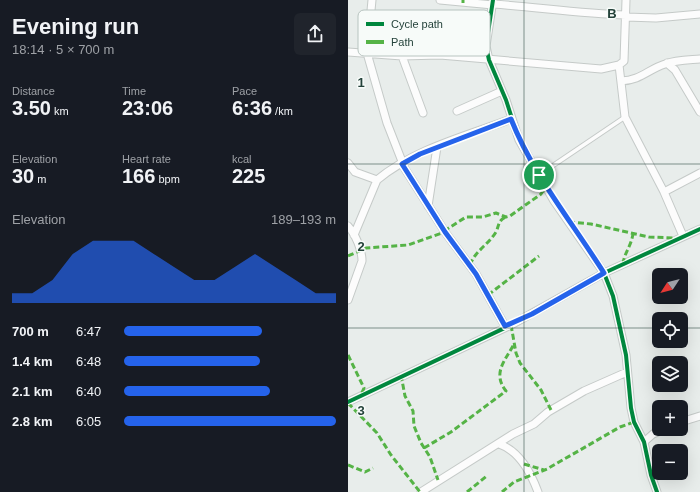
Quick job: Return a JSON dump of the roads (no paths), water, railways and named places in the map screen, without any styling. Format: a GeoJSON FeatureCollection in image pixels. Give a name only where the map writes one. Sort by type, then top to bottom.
{"type":"FeatureCollection","features":[{"type":"Feature","properties":{"kind":"street"},"geometry":{"type":"LineString","coordinates":[[371,10],[372,0]]}},
{"type":"Feature","properties":{"kind":"street"},"geometry":{"type":"LineString","coordinates":[[440,0],[557,8],[602,14],[656,18],[700,14]]}},
{"type":"Feature","properties":{"kind":"street"},"geometry":{"type":"LineString","coordinates":[[450,56],[601,69],[619,66],[624,61],[626,0]]}},
{"type":"Feature","properties":{"kind":"street"},"geometry":{"type":"LineString","coordinates":[[490,21],[493,3]]}},
{"type":"Feature","properties":{"kind":"street"},"geometry":{"type":"LineString","coordinates":[[348,52],[358,53]]}},
{"type":"Feature","properties":{"kind":"street"},"geometry":{"type":"LineString","coordinates":[[368,56],[387,122],[402,164],[428,206],[476,274],[505,326]]}},
{"type":"Feature","properties":{"kind":"street"},"geometry":{"type":"LineString","coordinates":[[402,56],[423,113]]}},
{"type":"Feature","properties":{"kind":"street"},"geometry":{"type":"LineString","coordinates":[[487,56],[502,91],[519,140],[554,201],[604,273],[613,296],[626,355],[631,408],[634,422],[644,442],[651,475],[657,492]]}},
{"type":"Feature","properties":{"kind":"street"},"geometry":{"type":"LineString","coordinates":[[621,81],[637,79],[654,68],[667,63],[700,59]]}},
{"type":"Feature","properties":{"kind":"street"},"geometry":{"type":"LineString","coordinates":[[667,63],[675,70],[700,112]]}},
{"type":"Feature","properties":{"kind":"street"},"geometry":{"type":"LineString","coordinates":[[619,66],[625,117],[664,192],[683,236]]}},
{"type":"Feature","properties":{"kind":"street"},"geometry":{"type":"LineString","coordinates":[[458,111],[502,91]]}},
{"type":"Feature","properties":{"kind":"street"},"geometry":{"type":"LineString","coordinates":[[354,235],[377,180],[420,154],[511,119]]}},
{"type":"Feature","properties":{"kind":"street"},"geometry":{"type":"LineString","coordinates":[[428,206],[437,147]]}},
{"type":"Feature","properties":{"kind":"street"},"geometry":{"type":"LineString","coordinates":[[348,163],[356,172],[377,180]]}},
{"type":"Feature","properties":{"kind":"street"},"geometry":{"type":"LineString","coordinates":[[664,192],[700,173]]}},
{"type":"Feature","properties":{"kind":"street"},"geometry":{"type":"LineString","coordinates":[[348,226],[354,235],[360,250],[362,261],[348,300]]}},
{"type":"Feature","properties":{"kind":"street"},"geometry":{"type":"LineString","coordinates":[[348,402],[532,314],[604,273],[700,229]]}},
{"type":"Feature","properties":{"kind":"street"},"geometry":{"type":"LineString","coordinates":[[422,492],[513,434],[534,424],[548,412],[584,391],[627,372]]}},
{"type":"Feature","properties":{"kind":"street"},"geometry":{"type":"LineString","coordinates":[[688,420],[700,416]]}},
{"type":"Feature","properties":{"kind":"street"},"geometry":{"type":"LineString","coordinates":[[644,442],[652,435]]}},
{"type":"Feature","properties":{"kind":"street"},"geometry":{"type":"LineString","coordinates":[[499,444],[506,446],[522,462],[532,476],[538,492]]}},
{"type":"Feature","properties":{"kind":"lane"},"geometry":{"type":"LineString","coordinates":[[539,175],[625,117]]}}]}
